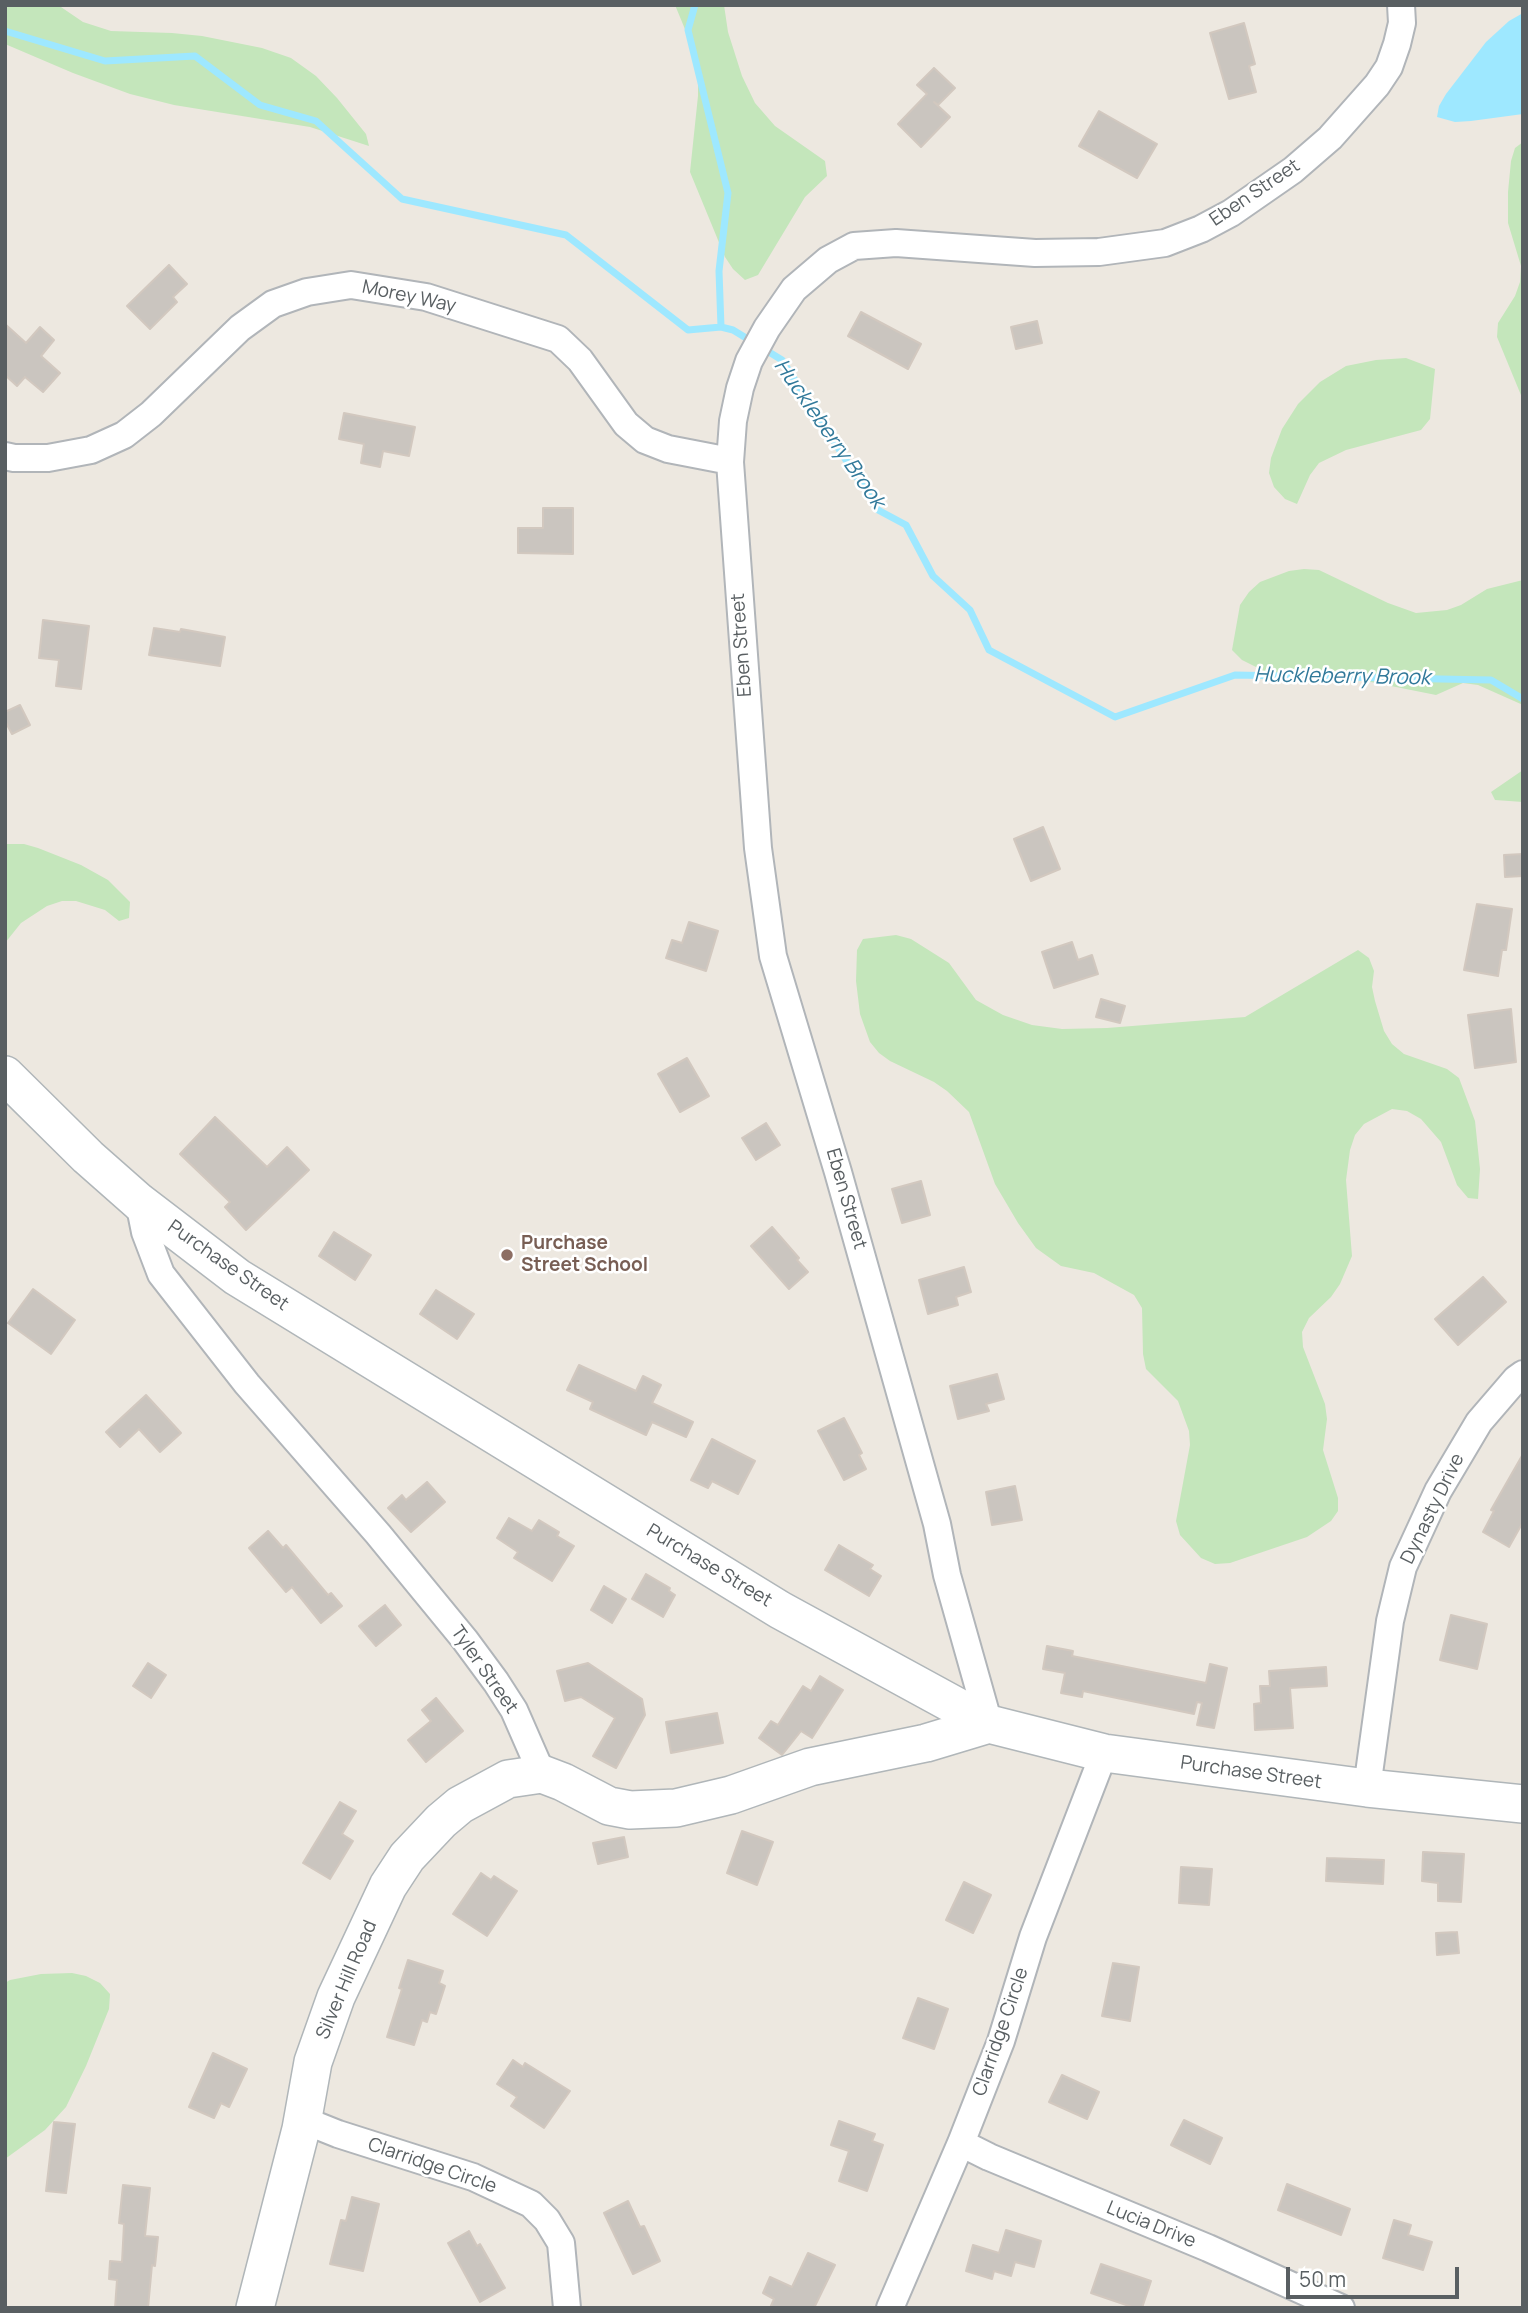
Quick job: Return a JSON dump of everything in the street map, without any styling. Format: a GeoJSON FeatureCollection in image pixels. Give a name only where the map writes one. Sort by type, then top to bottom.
{"type":"FeatureCollection","features":[{"type":"Feature","properties":{"kind":"main road","name":"Purchase Street"},"geometry":{"type":"LineString","coordinates":[[5,1075],[88,1157],[139,1202],[237,1278],[780,1610],[989,1724],[1104,1753],[1367,1788],[1523,1804]]}},
{"type":"Feature","properties":{"kind":"main road"},"geometry":{"type":"LineString","coordinates":[[542,1774],[608,1806],[630,1810],[676,1808],[731,1795],[810,1767],[926,1744],[989,1724]]}},
{"type":"Feature","properties":{"kind":"main road","name":"Silver Hill Road"},"geometry":{"type":"LineString","coordinates":[[255,2308],[303,2120],[313,2062],[336,1997],[388,1885],[407,1857],[441,1821],[467,1800],[508,1779],[542,1774]]}},
{"type":"Feature","properties":{"kind":"street","name":"Eben Street"},"geometry":{"type":"LineString","coordinates":[[989,1724],[947,1575],[937,1524],[838,1172],[773,956],[758,848],[743,670],[730,461],[733,421],[749,361],[767,328],[794,289],[828,260],[854,246],[896,243],[1035,253],[1099,253],[1165,243],[1201,229],[1283,177],[1330,138],[1377,85],[1389,67],[1402,23],[1401,5]]}},
{"type":"Feature","properties":{"kind":"street","name":"Morey Way"},"geometry":{"type":"LineString","coordinates":[[5,456],[59,456],[91,450],[124,435],[151,414],[240,328],[273,304],[307,292],[351,285],[426,297],[558,339],[580,359],[626,424],[645,440],[668,449],[730,461]]}},
{"type":"Feature","properties":{"kind":"street","name":"Tyler Street"},"geometry":{"type":"LineString","coordinates":[[139,1202],[145,1232],[161,1274],[247,1384],[378,1534],[473,1651],[514,1710],[542,1774]]}},
{"type":"Feature","properties":{"kind":"street","name":"Dynasty Drive"},"geometry":{"type":"LineString","coordinates":[[1367,1788],[1390,1621],[1404,1567],[1438,1491],[1479,1422],[1523,1374]]}},
{"type":"Feature","properties":{"kind":"street","name":"Clarridge Circle"},"geometry":{"type":"LineString","coordinates":[[890,2308],[961,2143],[1001,2041],[1033,1937],[1104,1753]]}},
{"type":"Feature","properties":{"kind":"street","name":"Clarridge Circle"},"geometry":{"type":"LineString","coordinates":[[303,2120],[338,2134],[473,2176],[531,2204],[561,2242],[567,2308]]}},
{"type":"Feature","properties":{"kind":"street","name":"Lucia Drive"},"geometry":{"type":"LineString","coordinates":[[961,2143],[1341,2308]]}},
{"type":"Feature","properties":{"kind":"green space"},"geometry":{"type":"Polygon","coordinates":[[[5,5],[58,5],[83,22],[111,31],[202,36],[262,48],[291,58],[316,76],[337,98],[366,134],[369,146],[310,127],[174,105],[130,94],[73,73],[5,44],[5,5]]]}},
{"type":"Feature","properties":{"kind":"green space"},"geometry":{"type":"Polygon","coordinates":[[[675,5],[724,5],[728,32],[742,76],[755,103],[775,126],[825,161],[827,176],[805,197],[758,275],[745,280],[725,257],[690,172],[698,96],[698,66],[675,5]]]}},
{"type":"Feature","properties":{"kind":"green space"},"geometry":{"type":"Polygon","coordinates":[[[1523,142],[1523,400],[1497,337],[1498,323],[1515,296],[1520,282],[1521,266],[1508,223],[1508,192],[1511,161],[1515,148],[1523,142]]]}},
{"type":"Feature","properties":{"kind":"green space"},"geometry":{"type":"Polygon","coordinates":[[[1406,358],[1435,369],[1430,419],[1421,430],[1346,450],[1319,463],[1310,475],[1297,504],[1285,499],[1274,487],[1269,473],[1271,458],[1282,429],[1298,404],[1320,382],[1346,366],[1406,358]]]}},
{"type":"Feature","properties":{"kind":"green space"},"geometry":{"type":"Polygon","coordinates":[[[1319,570],[1388,603],[1416,613],[1447,610],[1487,589],[1523,580],[1523,705],[1478,685],[1463,683],[1436,695],[1361,680],[1270,674],[1242,660],[1232,650],[1240,605],[1260,582],[1289,571],[1319,570]]]}},
{"type":"Feature","properties":{"kind":"green space"},"geometry":{"type":"Polygon","coordinates":[[[1523,770],[1523,802],[1495,800],[1491,792],[1523,770]]]}},
{"type":"Feature","properties":{"kind":"green space"},"geometry":{"type":"Polygon","coordinates":[[[5,844],[24,844],[38,848],[81,865],[108,880],[130,902],[129,918],[119,921],[105,910],[76,901],[62,901],[47,906],[21,923],[5,943],[5,844]]]}},
{"type":"Feature","properties":{"kind":"green space"},"geometry":{"type":"Polygon","coordinates":[[[896,935],[911,939],[949,963],[976,1000],[1003,1015],[1032,1025],[1062,1029],[1245,1017],[1358,950],[1369,958],[1374,971],[1372,987],[1375,1001],[1384,1031],[1392,1044],[1404,1054],[1447,1069],[1459,1078],[1475,1121],[1480,1169],[1478,1199],[1468,1198],[1457,1185],[1441,1142],[1421,1119],[1407,1111],[1392,1109],[1364,1124],[1355,1135],[1350,1150],[1346,1180],[1352,1256],[1340,1284],[1331,1297],[1309,1318],[1302,1332],[1303,1347],[1325,1404],[1327,1419],[1323,1450],[1338,1498],[1338,1511],[1331,1521],[1307,1537],[1230,1563],[1215,1564],[1201,1558],[1180,1535],[1176,1521],[1190,1445],[1189,1431],[1178,1401],[1146,1369],[1142,1308],[1134,1295],[1094,1273],[1061,1266],[1036,1248],[995,1184],[969,1112],[947,1091],[890,1061],[870,1042],[860,1014],[856,981],[857,950],[863,939],[896,935]]]}},
{"type":"Feature","properties":{"kind":"green space"},"geometry":{"type":"Polygon","coordinates":[[[72,1973],[100,1983],[110,1994],[109,2009],[66,2107],[45,2130],[5,2159],[5,1983],[41,1974],[72,1973]]]}},
{"type":"Feature","properties":{"kind":"water"},"geometry":{"type":"Polygon","coordinates":[[[1523,13],[1523,114],[1455,122],[1437,117],[1439,106],[1446,94],[1486,42],[1509,21],[1523,13]]]}},
{"type":"Feature","properties":{"kind":"building"},"geometry":{"type":"Polygon","coordinates":[[[1244,23],[1255,64],[1249,66],[1256,92],[1229,99],[1210,33],[1244,23]]]}},
{"type":"Feature","properties":{"kind":"building"},"geometry":{"type":"Polygon","coordinates":[[[934,68],[955,88],[938,105],[934,102],[950,117],[921,147],[898,124],[927,94],[917,85],[934,68]]]}},
{"type":"Feature","properties":{"kind":"building"},"geometry":{"type":"Polygon","coordinates":[[[1099,111],[1157,144],[1137,178],[1079,146],[1099,111]]]}},
{"type":"Feature","properties":{"kind":"building"},"geometry":{"type":"Polygon","coordinates":[[[169,265],[187,284],[173,297],[177,302],[150,329],[127,306],[169,265]]]}},
{"type":"Feature","properties":{"kind":"building"},"geometry":{"type":"Polygon","coordinates":[[[861,312],[921,344],[908,369],[848,336],[861,312]]]}},
{"type":"Feature","properties":{"kind":"building"},"geometry":{"type":"Polygon","coordinates":[[[1037,321],[1042,343],[1016,349],[1011,327],[1037,321]]]}},
{"type":"Feature","properties":{"kind":"building"},"geometry":{"type":"Polygon","coordinates":[[[5,324],[26,343],[40,327],[54,340],[41,356],[60,373],[43,392],[25,377],[17,386],[5,375],[5,324]]]}},
{"type":"Feature","properties":{"kind":"building"},"geometry":{"type":"Polygon","coordinates":[[[344,413],[415,427],[409,456],[383,451],[380,467],[361,463],[364,444],[339,439],[344,413]]]}},
{"type":"Feature","properties":{"kind":"building"},"geometry":{"type":"Polygon","coordinates":[[[543,508],[573,508],[573,554],[518,553],[518,528],[543,528],[543,508]]]}},
{"type":"Feature","properties":{"kind":"building"},"geometry":{"type":"Polygon","coordinates":[[[43,620],[89,626],[81,689],[56,686],[59,660],[39,658],[43,620]]]}},
{"type":"Feature","properties":{"kind":"building"},"geometry":{"type":"Polygon","coordinates":[[[154,628],[180,632],[181,629],[225,637],[220,666],[149,655],[154,628]]]}},
{"type":"Feature","properties":{"kind":"building"},"geometry":{"type":"Polygon","coordinates":[[[20,705],[30,725],[12,734],[5,721],[5,712],[20,705]]]}},
{"type":"Feature","properties":{"kind":"building"},"geometry":{"type":"Polygon","coordinates":[[[1043,827],[1060,869],[1031,881],[1014,839],[1043,827]]]}},
{"type":"Feature","properties":{"kind":"building"},"geometry":{"type":"Polygon","coordinates":[[[1523,854],[1523,876],[1505,877],[1504,855],[1523,854]]]}},
{"type":"Feature","properties":{"kind":"building"},"geometry":{"type":"Polygon","coordinates":[[[1477,904],[1512,909],[1506,950],[1502,950],[1498,976],[1464,970],[1477,904]]]}},
{"type":"Feature","properties":{"kind":"building"},"geometry":{"type":"Polygon","coordinates":[[[689,922],[718,931],[706,971],[666,958],[672,940],[682,943],[689,922]]]}},
{"type":"Feature","properties":{"kind":"building"},"geometry":{"type":"Polygon","coordinates":[[[1072,942],[1078,960],[1092,955],[1098,974],[1054,988],[1042,952],[1072,942]]]}},
{"type":"Feature","properties":{"kind":"building"},"geometry":{"type":"Polygon","coordinates":[[[1101,999],[1125,1006],[1120,1023],[1096,1017],[1101,999]]]}},
{"type":"Feature","properties":{"kind":"building"},"geometry":{"type":"Polygon","coordinates":[[[1511,1009],[1516,1062],[1475,1068],[1468,1015],[1511,1009]]]}},
{"type":"Feature","properties":{"kind":"building"},"geometry":{"type":"Polygon","coordinates":[[[687,1058],[709,1096],[680,1112],[658,1074],[687,1058]]]}},
{"type":"Feature","properties":{"kind":"building"},"geometry":{"type":"Polygon","coordinates":[[[215,1117],[267,1167],[287,1147],[309,1170],[246,1230],[225,1207],[230,1202],[180,1154],[215,1117]]]}},
{"type":"Feature","properties":{"kind":"building"},"geometry":{"type":"Polygon","coordinates":[[[766,1123],[780,1145],[756,1160],[742,1138],[766,1123]]]}},
{"type":"Feature","properties":{"kind":"building"},"geometry":{"type":"Polygon","coordinates":[[[921,1181],[930,1215],[902,1223],[892,1189],[921,1181]]]}},
{"type":"Feature","properties":{"kind":"building"},"geometry":{"type":"Polygon","coordinates":[[[772,1227],[808,1272],[789,1289],[751,1246],[772,1227]]]}},
{"type":"Feature","properties":{"kind":"building"},"geometry":{"type":"Polygon","coordinates":[[[334,1232],[371,1255],[355,1280],[319,1256],[334,1232]]]}},
{"type":"Feature","properties":{"kind":"building"},"geometry":{"type":"Polygon","coordinates":[[[964,1267],[971,1292],[956,1297],[958,1305],[928,1314],[919,1280],[964,1267]]]}},
{"type":"Feature","properties":{"kind":"building"},"geometry":{"type":"Polygon","coordinates":[[[1483,1277],[1506,1302],[1458,1345],[1435,1319],[1483,1277]]]}},
{"type":"Feature","properties":{"kind":"building"},"geometry":{"type":"Polygon","coordinates":[[[33,1289],[75,1320],[51,1354],[8,1323],[33,1289]]]}},
{"type":"Feature","properties":{"kind":"building"},"geometry":{"type":"Polygon","coordinates":[[[436,1290],[474,1314],[457,1339],[420,1314],[436,1290]]]}},
{"type":"Feature","properties":{"kind":"building"},"geometry":{"type":"Polygon","coordinates":[[[579,1365],[636,1391],[643,1376],[661,1385],[652,1403],[693,1422],[686,1437],[652,1422],[646,1435],[590,1409],[593,1402],[567,1390],[579,1365]]]}},
{"type":"Feature","properties":{"kind":"building"},"geometry":{"type":"Polygon","coordinates":[[[997,1374],[1004,1399],[986,1404],[989,1411],[958,1419],[950,1386],[997,1374]]]}},
{"type":"Feature","properties":{"kind":"building"},"geometry":{"type":"Polygon","coordinates":[[[146,1395],[181,1433],[160,1452],[139,1429],[120,1447],[106,1432],[146,1395]]]}},
{"type":"Feature","properties":{"kind":"building"},"geometry":{"type":"Polygon","coordinates":[[[844,1418],[862,1453],[859,1455],[866,1469],[844,1480],[818,1431],[844,1418]]]}},
{"type":"Feature","properties":{"kind":"building"},"geometry":{"type":"Polygon","coordinates":[[[712,1439],[755,1461],[738,1494],[712,1481],[708,1488],[691,1480],[712,1439]]]}},
{"type":"Feature","properties":{"kind":"building"},"geometry":{"type":"Polygon","coordinates":[[[1523,1454],[1523,1522],[1509,1547],[1483,1532],[1494,1511],[1491,1510],[1523,1454]]]}},
{"type":"Feature","properties":{"kind":"building"},"geometry":{"type":"Polygon","coordinates":[[[427,1482],[445,1502],[411,1532],[388,1508],[402,1495],[406,1500],[427,1482]]]}},
{"type":"Feature","properties":{"kind":"building"},"geometry":{"type":"Polygon","coordinates":[[[1015,1486],[1022,1520],[992,1525],[986,1492],[1015,1486]]]}},
{"type":"Feature","properties":{"kind":"building"},"geometry":{"type":"Polygon","coordinates":[[[509,1518],[532,1531],[539,1520],[559,1532],[557,1536],[574,1546],[552,1581],[514,1558],[518,1552],[497,1538],[509,1518]]]}},
{"type":"Feature","properties":{"kind":"building"},"geometry":{"type":"Polygon","coordinates":[[[268,1531],[283,1548],[286,1545],[328,1595],[331,1593],[342,1606],[321,1623],[292,1587],[286,1592],[249,1548],[268,1531]]]}},
{"type":"Feature","properties":{"kind":"building"},"geometry":{"type":"Polygon","coordinates":[[[839,1545],[873,1565],[870,1569],[881,1576],[869,1596],[825,1570],[839,1545]]]}},
{"type":"Feature","properties":{"kind":"building"},"geometry":{"type":"Polygon","coordinates":[[[646,1574],[670,1588],[669,1591],[675,1595],[663,1617],[632,1599],[646,1574]]]}},
{"type":"Feature","properties":{"kind":"building"},"geometry":{"type":"Polygon","coordinates":[[[604,1586],[626,1599],[612,1623],[591,1610],[604,1586]]]}},
{"type":"Feature","properties":{"kind":"building"},"geometry":{"type":"Polygon","coordinates":[[[385,1605],[401,1625],[376,1646],[359,1626],[385,1605]]]}},
{"type":"Feature","properties":{"kind":"building"},"geometry":{"type":"Polygon","coordinates":[[[1451,1615],[1487,1624],[1477,1669],[1440,1660],[1451,1615]]]}},
{"type":"Feature","properties":{"kind":"building"},"geometry":{"type":"Polygon","coordinates":[[[1047,1646],[1073,1651],[1072,1656],[1206,1683],[1210,1664],[1227,1668],[1214,1728],[1197,1725],[1202,1703],[1197,1702],[1194,1714],[1083,1691],[1082,1697],[1061,1693],[1065,1673],[1043,1669],[1047,1646]]]}},
{"type":"Feature","properties":{"kind":"building"},"geometry":{"type":"Polygon","coordinates":[[[148,1663],[166,1675],[151,1698],[133,1686],[148,1663]]]}},
{"type":"Feature","properties":{"kind":"building"},"geometry":{"type":"Polygon","coordinates":[[[588,1663],[642,1699],[645,1715],[616,1768],[593,1756],[615,1718],[581,1697],[565,1701],[557,1671],[588,1663]]]}},
{"type":"Feature","properties":{"kind":"building"},"geometry":{"type":"Polygon","coordinates":[[[1326,1667],[1327,1686],[1290,1688],[1293,1728],[1255,1730],[1254,1704],[1261,1703],[1260,1686],[1270,1686],[1269,1671],[1326,1667]]]}},
{"type":"Feature","properties":{"kind":"building"},"geometry":{"type":"Polygon","coordinates":[[[820,1676],[843,1690],[812,1738],[801,1731],[782,1755],[759,1738],[771,1721],[778,1725],[803,1686],[811,1691],[820,1676]]]}},
{"type":"Feature","properties":{"kind":"building"},"geometry":{"type":"Polygon","coordinates":[[[436,1698],[463,1731],[426,1762],[408,1740],[431,1721],[422,1710],[436,1698]]]}},
{"type":"Feature","properties":{"kind":"building"},"geometry":{"type":"Polygon","coordinates":[[[717,1713],[723,1743],[671,1753],[666,1722],[717,1713]]]}},
{"type":"Feature","properties":{"kind":"building"},"geometry":{"type":"Polygon","coordinates":[[[340,1802],[356,1811],[342,1834],[353,1841],[330,1879],[303,1863],[340,1802]]]}},
{"type":"Feature","properties":{"kind":"building"},"geometry":{"type":"Polygon","coordinates":[[[742,1831],[773,1842],[757,1885],[727,1873],[742,1831]]]}},
{"type":"Feature","properties":{"kind":"building"},"geometry":{"type":"Polygon","coordinates":[[[624,1837],[628,1857],[598,1864],[593,1843],[624,1837]]]}},
{"type":"Feature","properties":{"kind":"building"},"geometry":{"type":"Polygon","coordinates":[[[1423,1852],[1464,1854],[1461,1902],[1438,1901],[1438,1883],[1422,1881],[1423,1852]]]}},
{"type":"Feature","properties":{"kind":"building"},"geometry":{"type":"Polygon","coordinates":[[[1327,1858],[1384,1860],[1383,1884],[1326,1881],[1327,1858]]]}},
{"type":"Feature","properties":{"kind":"building"},"geometry":{"type":"Polygon","coordinates":[[[1181,1867],[1212,1869],[1209,1905],[1179,1903],[1181,1867]]]}},
{"type":"Feature","properties":{"kind":"building"},"geometry":{"type":"Polygon","coordinates":[[[481,1873],[491,1880],[494,1876],[517,1891],[487,1936],[453,1914],[481,1873]]]}},
{"type":"Feature","properties":{"kind":"building"},"geometry":{"type":"Polygon","coordinates":[[[964,1882],[991,1895],[973,1933],[946,1920],[964,1882]]]}},
{"type":"Feature","properties":{"kind":"building"},"geometry":{"type":"Polygon","coordinates":[[[1457,1932],[1459,1953],[1437,1955],[1436,1933],[1457,1932]]]}},
{"type":"Feature","properties":{"kind":"building"},"geometry":{"type":"Polygon","coordinates":[[[408,1960],[443,1971],[439,1983],[445,1986],[436,2014],[430,2012],[427,2022],[422,2020],[414,2045],[387,2037],[408,1960]]]}},
{"type":"Feature","properties":{"kind":"building"},"geometry":{"type":"Polygon","coordinates":[[[1113,1963],[1139,1967],[1130,2021],[1102,2016],[1113,1963]]]}},
{"type":"Feature","properties":{"kind":"building"},"geometry":{"type":"Polygon","coordinates":[[[918,1998],[948,2009],[934,2049],[903,2038],[918,1998]]]}},
{"type":"Feature","properties":{"kind":"building"},"geometry":{"type":"Polygon","coordinates":[[[213,2053],[247,2069],[229,2107],[221,2103],[214,2118],[189,2107],[213,2053]]]}},
{"type":"Feature","properties":{"kind":"building"},"geometry":{"type":"Polygon","coordinates":[[[513,2060],[523,2067],[525,2063],[570,2091],[544,2128],[511,2106],[517,2097],[497,2084],[513,2060]]]}},
{"type":"Feature","properties":{"kind":"building"},"geometry":{"type":"Polygon","coordinates":[[[1062,2075],[1099,2092],[1087,2119],[1049,2102],[1062,2075]]]}},
{"type":"Feature","properties":{"kind":"building"},"geometry":{"type":"Polygon","coordinates":[[[1184,2120],[1222,2138],[1210,2164],[1171,2145],[1184,2120]]]}},
{"type":"Feature","properties":{"kind":"building"},"geometry":{"type":"Polygon","coordinates":[[[839,2121],[875,2134],[872,2141],[883,2145],[867,2191],[839,2181],[849,2151],[831,2145],[839,2121]]]}},
{"type":"Feature","properties":{"kind":"building"},"geometry":{"type":"Polygon","coordinates":[[[54,2122],[75,2124],[66,2193],[46,2191],[54,2122]]]}},
{"type":"Feature","properties":{"kind":"building"},"geometry":{"type":"Polygon","coordinates":[[[1287,2184],[1350,2209],[1341,2235],[1278,2210],[1287,2184]]]}},
{"type":"Feature","properties":{"kind":"building"},"geometry":{"type":"Polygon","coordinates":[[[123,2185],[150,2188],[145,2236],[158,2237],[148,2308],[115,2308],[117,2280],[109,2279],[110,2261],[122,2262],[124,2224],[119,2223],[123,2185]]]}},
{"type":"Feature","properties":{"kind":"building"},"geometry":{"type":"Polygon","coordinates":[[[352,2197],[379,2204],[363,2271],[330,2264],[341,2220],[346,2221],[352,2197]]]}},
{"type":"Feature","properties":{"kind":"building"},"geometry":{"type":"Polygon","coordinates":[[[628,2201],[640,2227],[644,2226],[660,2261],[633,2274],[604,2213],[628,2201]]]}},
{"type":"Feature","properties":{"kind":"building"},"geometry":{"type":"Polygon","coordinates":[[[1394,2220],[1411,2225],[1408,2235],[1432,2242],[1423,2270],[1383,2258],[1394,2220]]]}},
{"type":"Feature","properties":{"kind":"building"},"geometry":{"type":"Polygon","coordinates":[[[1006,2230],[1041,2241],[1034,2267],[1015,2262],[1011,2276],[994,2271],[992,2279],[966,2271],[973,2245],[999,2253],[1006,2230]]]}},
{"type":"Feature","properties":{"kind":"building"},"geometry":{"type":"Polygon","coordinates":[[[469,2231],[477,2246],[480,2244],[505,2288],[480,2302],[448,2243],[469,2231]]]}},
{"type":"Feature","properties":{"kind":"building"},"geometry":{"type":"Polygon","coordinates":[[[808,2253],[835,2265],[814,2308],[770,2308],[774,2299],[763,2293],[770,2277],[792,2287],[808,2253]]]}},
{"type":"Feature","properties":{"kind":"building"},"geometry":{"type":"Polygon","coordinates":[[[1101,2264],[1151,2281],[1142,2308],[1091,2293],[1101,2264]]]}},
{"type":"Feature","properties":{"kind":"waterway"},"geometry":{"type":"LineString","coordinates":[[695,5],[688,30],[728,193],[719,271],[721,327]]}},
{"type":"Feature","properties":{"kind":"waterway","name":"Huckleberry Brook"},"geometry":{"type":"LineString","coordinates":[[5,31],[105,61],[195,56],[260,105],[316,121],[402,199],[566,235],[688,330],[721,327],[733,330],[782,360],[878,510],[906,525],[933,576],[970,610],[989,650],[1115,717],[1235,675],[1491,680],[1523,699]]}},
{"type":"Feature","properties":{"kind":"place","name":"Purchase Street School"},"geometry":{"type":"Point","coordinates":[507,1255]}}]}
